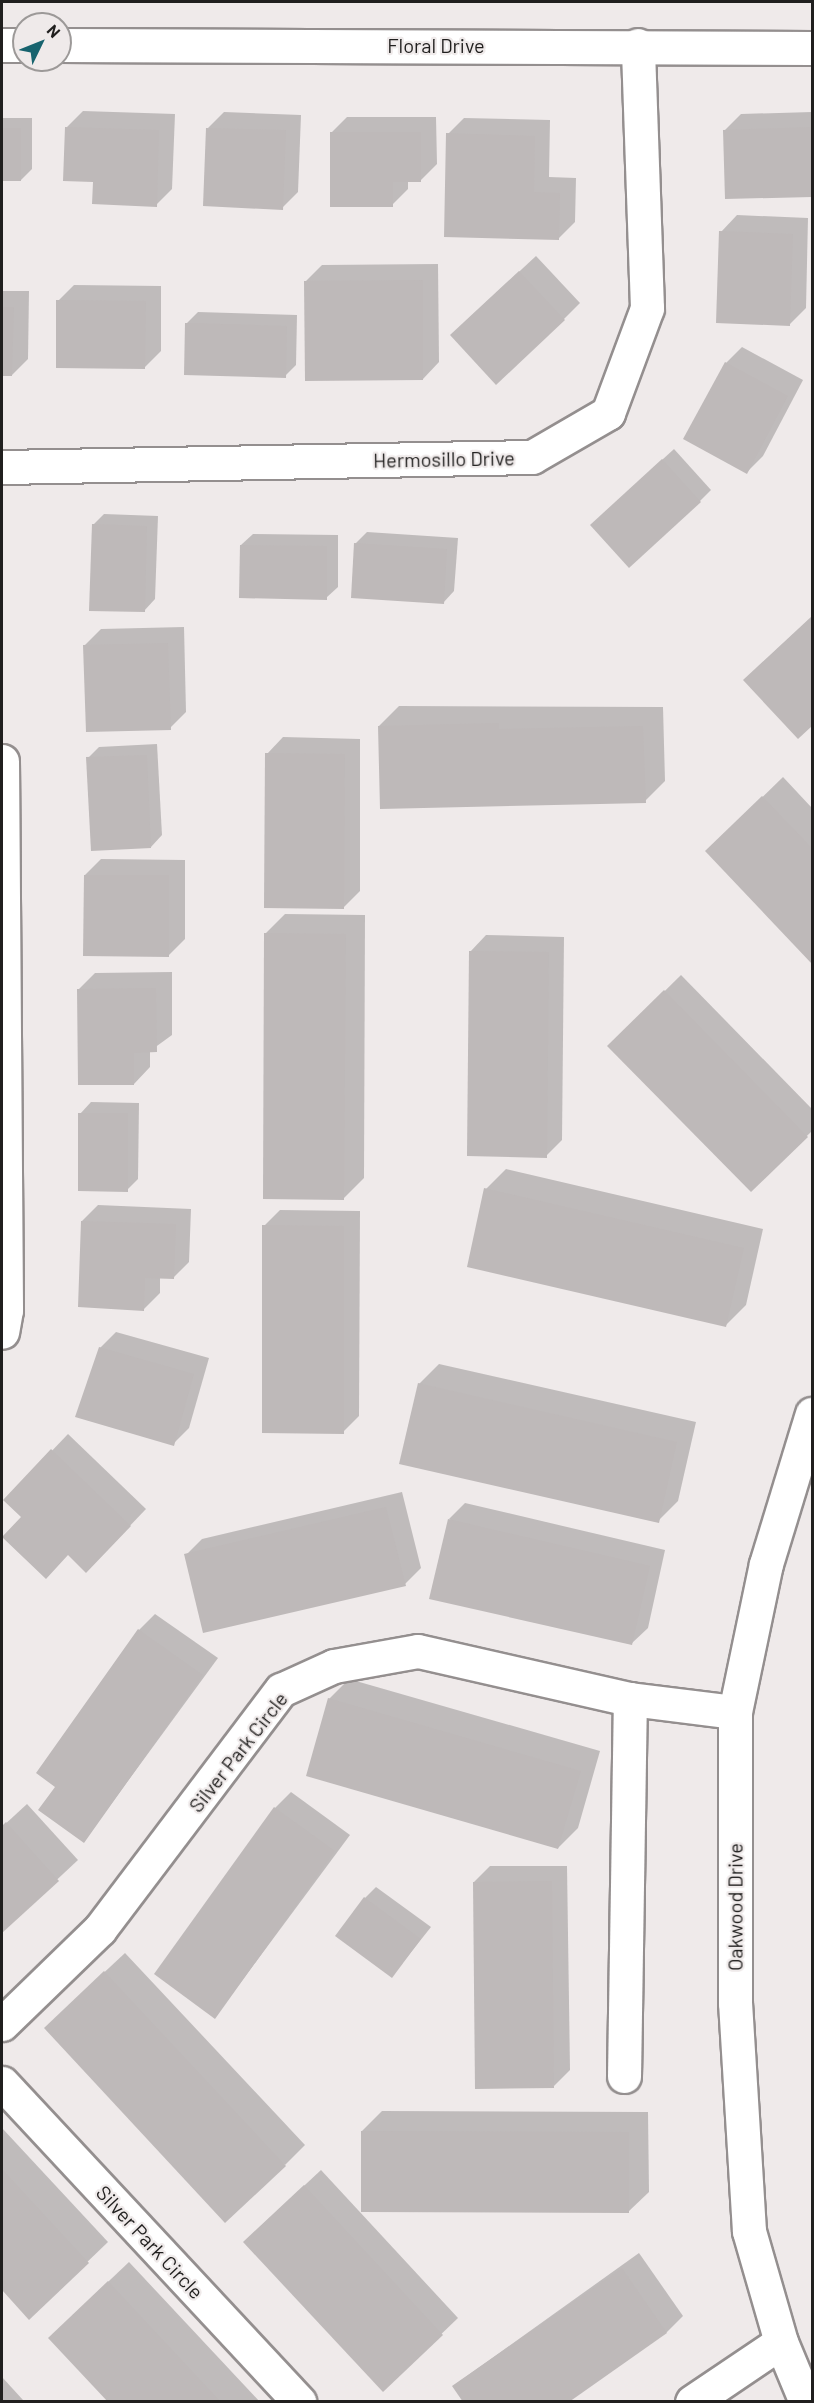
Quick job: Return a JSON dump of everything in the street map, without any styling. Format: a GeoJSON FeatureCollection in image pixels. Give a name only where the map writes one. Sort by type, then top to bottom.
{"type":"FeatureCollection","features":[{"type":"Feature","properties":{"kind":"street","name":"Floral Drive"},"geometry":{"type":"LineString","coordinates":[[72,45],[638,45],[813,48]]}},
{"type":"Feature","properties":{"kind":"street","name":"Hermosillo Drive"},"geometry":{"type":"LineString","coordinates":[[2,466],[532,457],[608,413],[632,359],[647,308],[638,45]]}},
{"type":"Feature","properties":{"kind":"street"},"geometry":{"type":"LineString","coordinates":[[2,761],[6,1310],[2,1332]]}},
{"type":"Feature","properties":{"kind":"street","name":"Oakwood Drive"},"geometry":{"type":"LineString","coordinates":[[806,2402],[781,2342],[749,2231],[735,2003],[735,1712],[766,1564],[813,1414]]}},
{"type":"Feature","properties":{"kind":"street","name":"Silver Park Circle"},"geometry":{"type":"LineString","coordinates":[[2,2024],[100,1929],[280,1690],[334,1666],[418,1651],[630,1699],[735,1712]]}},
{"type":"Feature","properties":{"kind":"street"},"geometry":{"type":"LineString","coordinates":[[624,2076],[630,1699]]}},
{"type":"Feature","properties":{"kind":"street","name":"Silver Park Circle"},"geometry":{"type":"LineString","coordinates":[[2,2083],[299,2402]]}},
{"type":"Feature","properties":{"kind":"street"},"geometry":{"type":"LineString","coordinates":[[692,2402],[781,2342]]}},
{"type":"Feature","properties":{"kind":"building"},"geometry":{"type":"Polygon","coordinates":[[[65,127],[159,130],[157,207],[92,204],[93,182],[63,181],[65,127]]]}},
{"type":"Feature","properties":{"kind":"building"},"geometry":{"type":"Polygon","coordinates":[[[812,127],[812,197],[725,199],[723,130],[812,127]]]}},
{"type":"Feature","properties":{"kind":"building"},"geometry":{"type":"Polygon","coordinates":[[[2,128],[21,128],[21,181],[2,181],[2,128]]]}},
{"type":"Feature","properties":{"kind":"building"},"geometry":{"type":"Polygon","coordinates":[[[206,128],[286,130],[283,210],[203,206],[206,128]]]}},
{"type":"Feature","properties":{"kind":"building"},"geometry":{"type":"Polygon","coordinates":[[[330,132],[421,132],[421,182],[393,182],[393,207],[330,207],[330,132]]]}},
{"type":"Feature","properties":{"kind":"building"},"geometry":{"type":"Polygon","coordinates":[[[446,133],[535,136],[534,192],[560,193],[559,240],[444,237],[446,133]]]}},
{"type":"Feature","properties":{"kind":"building"},"geometry":{"type":"Polygon","coordinates":[[[719,231],[793,234],[790,326],[716,323],[719,231]]]}},
{"type":"Feature","properties":{"kind":"building"},"geometry":{"type":"Polygon","coordinates":[[[519,271],[565,320],[496,385],[450,335],[519,271]]]}},
{"type":"Feature","properties":{"kind":"building"},"geometry":{"type":"Polygon","coordinates":[[[423,280],[423,380],[305,381],[304,281],[423,280]]]}},
{"type":"Feature","properties":{"kind":"building"},"geometry":{"type":"Polygon","coordinates":[[[56,300],[146,301],[145,369],[56,368],[56,300]]]}},
{"type":"Feature","properties":{"kind":"building"},"geometry":{"type":"Polygon","coordinates":[[[2,307],[14,307],[12,376],[2,376],[2,307]]]}},
{"type":"Feature","properties":{"kind":"building"},"geometry":{"type":"Polygon","coordinates":[[[185,323],[287,326],[286,378],[184,375],[185,323]]]}},
{"type":"Feature","properties":{"kind":"building"},"geometry":{"type":"Polygon","coordinates":[[[725,362],[788,396],[747,474],[683,439],[725,362]]]}},
{"type":"Feature","properties":{"kind":"building"},"geometry":{"type":"Polygon","coordinates":[[[662,459],[701,502],[629,568],[590,525],[662,459]]]}},
{"type":"Feature","properties":{"kind":"building"},"geometry":{"type":"Polygon","coordinates":[[[92,524],[147,526],[145,612],[89,611],[92,524]]]}},
{"type":"Feature","properties":{"kind":"building"},"geometry":{"type":"Polygon","coordinates":[[[354,543],[447,549],[444,604],[351,598],[354,543]]]}},
{"type":"Feature","properties":{"kind":"building"},"geometry":{"type":"Polygon","coordinates":[[[240,545],[327,546],[327,600],[239,598],[240,545]]]}},
{"type":"Feature","properties":{"kind":"building"},"geometry":{"type":"Polygon","coordinates":[[[812,616],[812,726],[798,739],[743,680],[812,616]]]}},
{"type":"Feature","properties":{"kind":"building"},"geometry":{"type":"Polygon","coordinates":[[[168,643],[171,730],[86,732],[83,645],[168,643]]]}},
{"type":"Feature","properties":{"kind":"building"},"geometry":{"type":"Polygon","coordinates":[[[499,723],[499,729],[643,726],[646,803],[380,809],[378,726],[499,723]]]}},
{"type":"Feature","properties":{"kind":"building"},"geometry":{"type":"Polygon","coordinates":[[[265,753],[345,754],[344,909],[264,908],[265,753]]]}},
{"type":"Feature","properties":{"kind":"building"},"geometry":{"type":"Polygon","coordinates":[[[147,755],[151,848],[91,851],[86,757],[147,755]]]}},
{"type":"Feature","properties":{"kind":"building"},"geometry":{"type":"Polygon","coordinates":[[[762,796],[812,848],[812,964],[705,851],[762,796]]]}},
{"type":"Feature","properties":{"kind":"building"},"geometry":{"type":"Polygon","coordinates":[[[84,875],[169,875],[169,957],[83,956],[84,875]]]}},
{"type":"Feature","properties":{"kind":"building"},"geometry":{"type":"Polygon","coordinates":[[[264,933],[346,934],[344,1200],[263,1199],[264,933]]]}},
{"type":"Feature","properties":{"kind":"building"},"geometry":{"type":"Polygon","coordinates":[[[469,951],[549,952],[547,1158],[467,1156],[469,951]]]}},
{"type":"Feature","properties":{"kind":"building"},"geometry":{"type":"Polygon","coordinates":[[[156,988],[157,1052],[134,1053],[134,1085],[78,1085],[77,989],[156,988]]]}},
{"type":"Feature","properties":{"kind":"building"},"geometry":{"type":"Polygon","coordinates":[[[664,990],[808,1137],[751,1192],[607,1046],[664,990]]]}},
{"type":"Feature","properties":{"kind":"building"},"geometry":{"type":"Polygon","coordinates":[[[78,1113],[128,1113],[128,1192],[78,1191],[78,1113]]]}},
{"type":"Feature","properties":{"kind":"building"},"geometry":{"type":"Polygon","coordinates":[[[484,1188],[744,1248],[726,1327],[467,1267],[484,1188]]]}},
{"type":"Feature","properties":{"kind":"building"},"geometry":{"type":"Polygon","coordinates":[[[81,1221],[176,1224],[174,1279],[145,1278],[144,1311],[78,1307],[81,1221]]]}},
{"type":"Feature","properties":{"kind":"building"},"geometry":{"type":"Polygon","coordinates":[[[262,1225],[344,1226],[344,1434],[262,1433],[262,1225]]]}},
{"type":"Feature","properties":{"kind":"building"},"geometry":{"type":"Polygon","coordinates":[[[99,1347],[194,1374],[174,1446],[75,1417],[99,1347]]]}},
{"type":"Feature","properties":{"kind":"building"},"geometry":{"type":"Polygon","coordinates":[[[418,1383],[677,1442],[659,1523],[399,1464],[418,1383]]]}},
{"type":"Feature","properties":{"kind":"building"},"geometry":{"type":"Polygon","coordinates":[[[51,1449],[131,1526],[86,1573],[68,1555],[46,1579],[2,1537],[21,1517],[3,1500],[51,1449]]]}},
{"type":"Feature","properties":{"kind":"building"},"geometry":{"type":"Polygon","coordinates":[[[386,1507],[406,1586],[203,1633],[184,1554],[386,1507]]]}},
{"type":"Feature","properties":{"kind":"building"},"geometry":{"type":"Polygon","coordinates":[[[448,1519],[650,1566],[632,1645],[429,1599],[448,1519]]]}},
{"type":"Feature","properties":{"kind":"building"},"geometry":{"type":"Polygon","coordinates":[[[138,1629],[203,1675],[84,1843],[38,1810],[55,1787],[36,1773],[138,1629]]]}},
{"type":"Feature","properties":{"kind":"building"},"geometry":{"type":"Polygon","coordinates":[[[328,1698],[581,1771],[558,1849],[306,1776],[328,1698]]]}},
{"type":"Feature","properties":{"kind":"building"},"geometry":{"type":"Polygon","coordinates":[[[274,1807],[335,1851],[215,2019],[154,1974],[274,1807]]]}},
{"type":"Feature","properties":{"kind":"building"},"geometry":{"type":"Polygon","coordinates":[[[6,1822],[59,1881],[2,1933],[2,1826],[6,1822]]]}},
{"type":"Feature","properties":{"kind":"building"},"geometry":{"type":"Polygon","coordinates":[[[552,1881],[554,2088],[475,2089],[473,1882],[552,1881]]]}},
{"type":"Feature","properties":{"kind":"building"},"geometry":{"type":"Polygon","coordinates":[[[364,1897],[421,1939],[392,1978],[335,1936],[364,1897]]]}},
{"type":"Feature","properties":{"kind":"building"},"geometry":{"type":"Polygon","coordinates":[[[104,1971],[286,2166],[225,2223],[44,2028],[104,1971]]]}},
{"type":"Feature","properties":{"kind":"building"},"geometry":{"type":"Polygon","coordinates":[[[361,2131],[629,2132],[629,2213],[361,2212],[361,2131]]]}},
{"type":"Feature","properties":{"kind":"building"},"geometry":{"type":"Polygon","coordinates":[[[2,2169],[89,2263],[29,2320],[2,2290],[2,2169]]]}},
{"type":"Feature","properties":{"kind":"building"},"geometry":{"type":"Polygon","coordinates":[[[304,2185],[443,2335],[383,2392],[243,2242],[304,2185]]]}},
{"type":"Feature","properties":{"kind":"building"},"geometry":{"type":"Polygon","coordinates":[[[622,2268],[667,2333],[569,2402],[463,2402],[452,2386],[622,2268]]]}},
{"type":"Feature","properties":{"kind":"building"},"geometry":{"type":"Polygon","coordinates":[[[108,2281],[221,2402],[108,2402],[48,2338],[108,2281]]]}}]}
